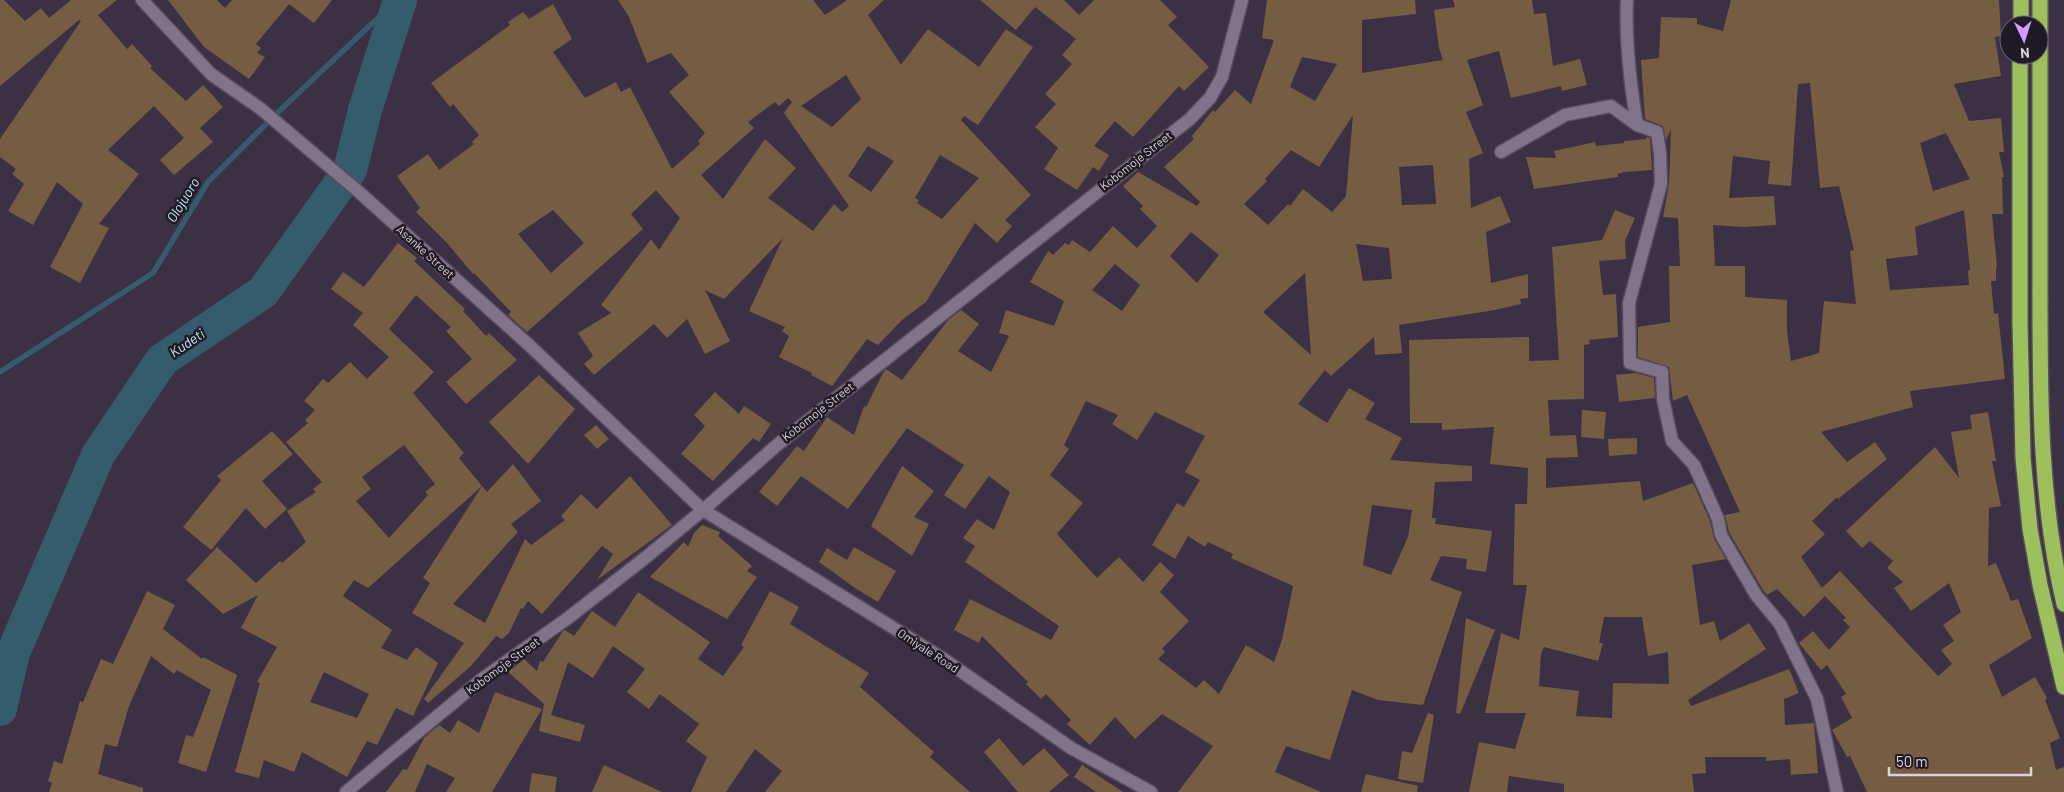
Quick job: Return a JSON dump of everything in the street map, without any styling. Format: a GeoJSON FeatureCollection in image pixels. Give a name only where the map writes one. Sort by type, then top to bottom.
{"type":"FeatureCollection","features":[{"type":"Feature","properties":{"kind":"highway"},"geometry":{"type":"LineString","coordinates":[[2020,15],[2021,0]]}},
{"type":"Feature","properties":{"kind":"highway"},"geometry":{"type":"LineString","coordinates":[[2040,0],[2040,370],[2042,456],[2050,526],[2064,604]]}},
{"type":"Feature","properties":{"kind":"highway"},"geometry":{"type":"LineString","coordinates":[[2020,65],[2020,322],[2023,458],[2030,529],[2040,586],[2064,688]]}},
{"type":"Feature","properties":{"kind":"street","name":"Asanke Street"},"geometry":{"type":"LineString","coordinates":[[142,0],[211,74],[261,109],[359,192],[529,345],[704,510]]}},
{"type":"Feature","properties":{"kind":"street","name":"Kobomoje Street"},"geometry":{"type":"LineString","coordinates":[[346,792],[482,679],[576,612],[704,510],[777,445],[1190,119],[1210,98],[1222,77],[1242,0]]}},
{"type":"Feature","properties":{"kind":"street"},"geometry":{"type":"LineString","coordinates":[[1628,0],[1626,23],[1631,87],[1637,125]]}},
{"type":"Feature","properties":{"kind":"street"},"geometry":{"type":"LineString","coordinates":[[1501,152],[1565,115],[1612,106],[1637,125],[1657,132],[1661,184],[1629,304],[1630,363],[1662,372],[1663,399],[1672,441],[1694,465],[1718,519],[1721,535],[1756,595],[1780,624],[1817,699],[1837,792]]}},
{"type":"Feature","properties":{"kind":"street","name":"Omiyale Road"},"geometry":{"type":"LineString","coordinates":[[704,510],[942,658],[1071,748],[1151,792]]}},
{"type":"Feature","properties":{"kind":"building"},"geometry":{"type":"Polygon","coordinates":[[[0,0],[4,0],[25,21],[41,8],[49,18],[71,0],[117,0],[98,15],[127,49],[132,44],[152,66],[150,68],[186,101],[203,85],[223,107],[200,128],[213,142],[174,175],[160,160],[184,138],[154,106],[108,150],[139,174],[99,224],[109,228],[80,283],[50,267],[83,204],[57,182],[33,225],[8,211],[24,184],[12,174],[16,169],[0,157],[0,139],[81,21],[79,20],[0,86],[0,0]]]}},
{"type":"Feature","properties":{"kind":"building"},"geometry":{"type":"Polygon","coordinates":[[[168,0],[217,0],[225,8],[232,0],[332,0],[314,23],[289,4],[256,44],[261,48],[257,53],[265,57],[249,79],[204,47],[168,0]]]}},
{"type":"Feature","properties":{"kind":"building"},"geometry":{"type":"Polygon","coordinates":[[[618,0],[813,0],[825,15],[847,0],[884,0],[868,15],[901,65],[928,29],[979,67],[1006,29],[1033,47],[978,125],[964,116],[961,120],[1031,195],[1005,220],[1012,226],[997,243],[975,223],[926,302],[902,320],[878,345],[867,339],[832,386],[811,375],[812,373],[779,357],[789,336],[782,331],[785,327],[749,311],[783,238],[724,299],[705,290],[730,341],[705,354],[687,319],[667,338],[654,324],[594,375],[584,364],[593,356],[578,333],[611,313],[601,305],[651,239],[659,250],[680,218],[656,190],[631,214],[643,229],[527,332],[508,315],[511,312],[416,212],[420,208],[397,176],[428,154],[439,170],[474,144],[472,142],[479,135],[453,104],[450,107],[431,83],[510,25],[508,22],[523,12],[529,19],[553,4],[572,39],[553,52],[585,98],[616,82],[621,92],[630,87],[672,169],[700,144],[698,141],[705,133],[669,92],[689,75],[671,53],[647,63],[629,17],[618,0]],[[846,75],[801,106],[832,127],[861,99],[846,75]],[[788,98],[779,106],[775,102],[748,122],[754,128],[701,175],[723,199],[765,139],[796,168],[768,198],[813,231],[834,204],[842,212],[849,206],[784,113],[792,102],[788,98]],[[868,146],[848,176],[871,192],[894,161],[868,146]],[[940,155],[915,198],[919,200],[917,203],[942,219],[979,178],[940,155]],[[553,210],[518,234],[551,273],[584,243],[553,210]]]}},
{"type":"Feature","properties":{"kind":"building"},"geometry":{"type":"Polygon","coordinates":[[[980,0],[1064,0],[1079,15],[1094,0],[1160,0],[1177,17],[1168,25],[1209,67],[1184,91],[1179,86],[1133,137],[1115,121],[1094,146],[1109,155],[1099,171],[1093,167],[1077,190],[1044,169],[1058,148],[1035,127],[1056,104],[1045,94],[1072,64],[1062,55],[1076,39],[1035,7],[1016,30],[980,0]]]}},
{"type":"Feature","properties":{"kind":"building"},"geometry":{"type":"Polygon","coordinates":[[[1267,0],[1415,0],[1416,14],[1362,20],[1362,73],[1443,60],[1439,48],[1434,10],[1455,7],[1453,0],[1532,0],[1534,14],[1546,13],[1553,66],[1580,59],[1587,85],[1562,91],[1561,86],[1511,98],[1499,51],[1467,60],[1483,105],[1466,112],[1483,153],[1469,159],[1471,208],[1500,196],[1511,222],[1486,232],[1491,283],[1528,274],[1528,298],[1520,299],[1521,304],[1495,310],[1399,325],[1402,353],[1375,355],[1374,337],[1331,376],[1325,370],[1298,404],[1327,423],[1349,388],[1375,403],[1365,419],[1402,438],[1390,460],[1472,466],[1472,481],[1435,482],[1432,518],[1436,518],[1435,524],[1492,531],[1486,572],[1466,569],[1467,559],[1441,556],[1430,580],[1462,592],[1423,705],[1378,700],[1352,690],[1330,760],[1286,746],[1275,772],[1321,792],[1178,792],[1213,746],[1162,714],[1135,739],[1115,717],[1090,745],[1067,724],[1071,720],[1046,694],[1041,699],[1026,684],[1028,682],[982,636],[979,643],[954,630],[970,599],[1051,640],[1059,626],[965,562],[975,546],[963,538],[977,519],[994,530],[1010,492],[989,476],[965,509],[944,495],[964,465],[907,428],[848,509],[801,476],[777,506],[759,492],[797,446],[804,451],[827,417],[854,435],[864,406],[866,407],[884,371],[886,369],[902,380],[948,320],[961,310],[979,324],[958,351],[991,372],[1009,336],[999,333],[1006,310],[1054,326],[1064,301],[1030,282],[1048,251],[1053,255],[1065,243],[1069,245],[1072,240],[1090,252],[1113,226],[1137,248],[1157,226],[1140,209],[1143,206],[1123,186],[1138,172],[1197,206],[1200,202],[1164,167],[1194,139],[1192,136],[1213,110],[1215,112],[1235,90],[1251,104],[1274,40],[1262,38],[1267,0]],[[1302,57],[1290,87],[1315,101],[1337,64],[1302,57]],[[1353,115],[1319,167],[1291,150],[1265,179],[1267,181],[1244,204],[1268,225],[1288,204],[1290,206],[1303,189],[1332,212],[1346,196],[1353,115]],[[1433,165],[1399,167],[1402,205],[1436,204],[1433,165]],[[1191,232],[1170,256],[1197,283],[1219,255],[1191,232]],[[1356,244],[1363,281],[1392,279],[1389,248],[1356,244]],[[1115,264],[1092,290],[1122,311],[1140,285],[1115,264]],[[1305,273],[1263,312],[1311,355],[1305,273]],[[1086,401],[1064,445],[1069,449],[1050,475],[1083,503],[1057,534],[1097,578],[1119,557],[1143,582],[1160,562],[1174,575],[1160,592],[1189,621],[1162,649],[1165,652],[1158,659],[1196,688],[1204,680],[1219,694],[1246,645],[1274,662],[1282,640],[1293,586],[1231,558],[1233,554],[1208,542],[1205,547],[1188,536],[1175,559],[1152,545],[1177,503],[1184,507],[1200,480],[1185,472],[1205,436],[1155,412],[1137,440],[1112,424],[1118,415],[1086,401]],[[1372,505],[1363,565],[1391,575],[1408,537],[1412,510],[1372,505]]]}},
{"type":"Feature","properties":{"kind":"building"},"geometry":{"type":"Polygon","coordinates":[[[1731,0],[1999,0],[1999,36],[1995,37],[2001,76],[1954,84],[1969,121],[2001,118],[2004,152],[1999,152],[2004,177],[2002,177],[2003,214],[1992,214],[1997,267],[1996,281],[1991,281],[1994,314],[1998,313],[2005,379],[1910,391],[1913,407],[1821,432],[1847,462],[1875,442],[1887,459],[1838,499],[1837,497],[1812,521],[1825,534],[1801,557],[1822,588],[1840,571],[1938,676],[1952,664],[1941,650],[1954,641],[1943,625],[1961,612],[1949,583],[1911,611],[1894,588],[1903,582],[1887,568],[1893,561],[1870,541],[1862,548],[1846,531],[1935,447],[1959,478],[1951,432],[1972,429],[1970,415],[1988,412],[1996,461],[1992,461],[2001,506],[1989,508],[1988,566],[1996,563],[2011,601],[2018,599],[2032,638],[1989,665],[2002,697],[2035,677],[2047,698],[2045,700],[2060,738],[2050,743],[2056,770],[2064,767],[2064,792],[1867,792],[1850,756],[1847,757],[1832,730],[1852,718],[1841,697],[1846,694],[1827,665],[1821,670],[1799,643],[1813,631],[1829,650],[1850,627],[1843,620],[1846,618],[1825,596],[1804,617],[1777,589],[1767,595],[1763,590],[1729,532],[1725,515],[1740,512],[1687,395],[1673,401],[1669,367],[1638,357],[1638,327],[1670,322],[1669,266],[1680,266],[1678,218],[1663,217],[1669,184],[1671,129],[1666,140],[1663,126],[1645,119],[1641,60],[1659,58],[1661,17],[1697,18],[1697,24],[1723,31],[1731,0]],[[1810,83],[1798,84],[1791,186],[1768,184],[1770,161],[1733,156],[1729,198],[1774,196],[1776,225],[1744,227],[1713,225],[1715,266],[1745,266],[1745,297],[1787,300],[1787,331],[1791,361],[1819,353],[1824,301],[1856,304],[1850,251],[1854,250],[1839,186],[1820,188],[1810,83]],[[1946,133],[1920,143],[1933,191],[1970,179],[1946,133]],[[1964,210],[1915,227],[1918,255],[1886,259],[1890,290],[1969,285],[1968,270],[1970,270],[1964,210]]]}},
{"type":"Feature","properties":{"kind":"building"},"geometry":{"type":"Polygon","coordinates":[[[1646,137],[1650,138],[1652,170],[1624,172],[1618,174],[1618,177],[1534,189],[1526,157],[1556,158],[1554,151],[1595,142],[1596,146],[1624,143],[1624,141],[1646,139],[1646,137]]]}},
{"type":"Feature","properties":{"kind":"building"},"geometry":{"type":"Polygon","coordinates":[[[1615,210],[1635,218],[1625,241],[1626,259],[1599,261],[1603,295],[1616,294],[1618,337],[1589,340],[1590,344],[1584,345],[1584,399],[1548,400],[1550,436],[1576,435],[1578,457],[1546,458],[1546,488],[1640,481],[1643,501],[1693,483],[1710,521],[1714,539],[1726,559],[1692,565],[1700,625],[1714,621],[1720,641],[1749,623],[1766,649],[1688,700],[1691,706],[1789,669],[1799,693],[1784,699],[1785,725],[1814,723],[1818,773],[1791,775],[1790,759],[1766,761],[1766,757],[1705,757],[1706,773],[1692,774],[1694,792],[1564,792],[1564,784],[1509,776],[1507,792],[1469,792],[1479,742],[1515,749],[1526,713],[1485,713],[1501,633],[1519,640],[1527,585],[1513,585],[1515,504],[1527,504],[1528,468],[1490,464],[1494,427],[1442,430],[1442,423],[1410,423],[1409,340],[1529,337],[1529,361],[1559,360],[1552,247],[1602,240],[1615,210]],[[1604,617],[1599,643],[1603,643],[1598,661],[1544,647],[1541,654],[1539,686],[1579,691],[1576,716],[1612,718],[1613,683],[1669,684],[1668,652],[1648,656],[1642,617],[1604,617]]]}},
{"type":"Feature","properties":{"kind":"building"},"geometry":{"type":"Polygon","coordinates":[[[398,243],[417,258],[414,261],[465,309],[463,311],[486,336],[489,333],[517,360],[466,404],[446,382],[472,359],[446,331],[451,327],[416,295],[389,329],[434,372],[413,393],[464,453],[459,458],[482,486],[368,588],[354,580],[343,596],[392,630],[381,648],[407,660],[416,647],[438,663],[413,716],[396,708],[377,745],[367,741],[347,777],[302,752],[294,772],[264,760],[259,778],[235,772],[260,683],[257,682],[277,647],[241,628],[258,595],[223,614],[186,580],[217,547],[256,583],[280,561],[282,563],[306,542],[287,511],[316,492],[313,489],[322,482],[286,442],[308,423],[305,420],[315,410],[304,401],[323,379],[328,383],[350,362],[367,379],[389,357],[353,325],[363,313],[331,289],[343,272],[364,287],[398,243]],[[404,445],[362,477],[371,489],[356,501],[389,538],[428,495],[425,492],[435,484],[404,445]],[[324,672],[310,702],[357,718],[369,694],[324,672]]]}},
{"type":"Feature","properties":{"kind":"building"},"geometry":{"type":"Polygon","coordinates":[[[1636,373],[1654,378],[1655,398],[1619,402],[1616,375],[1636,373]]]}},
{"type":"Feature","properties":{"kind":"building"},"geometry":{"type":"Polygon","coordinates":[[[539,375],[575,409],[528,464],[489,422],[539,375]]]}},
{"type":"Feature","properties":{"kind":"building"},"geometry":{"type":"Polygon","coordinates":[[[715,392],[739,414],[744,406],[771,424],[759,442],[753,438],[713,481],[681,454],[705,426],[694,415],[715,392]]]}},
{"type":"Feature","properties":{"kind":"building"},"geometry":{"type":"Polygon","coordinates":[[[1582,410],[1606,412],[1604,439],[1581,437],[1582,410]]]}},
{"type":"Feature","properties":{"kind":"building"},"geometry":{"type":"Polygon","coordinates":[[[596,425],[609,439],[597,449],[584,435],[596,425]]]}},
{"type":"Feature","properties":{"kind":"building"},"geometry":{"type":"Polygon","coordinates":[[[272,431],[293,454],[262,481],[287,509],[265,529],[246,508],[211,550],[183,527],[221,480],[217,476],[272,431]]]}},
{"type":"Feature","properties":{"kind":"building"},"geometry":{"type":"Polygon","coordinates":[[[1637,438],[1637,454],[1609,456],[1608,439],[1637,438]]]}},
{"type":"Feature","properties":{"kind":"building"},"geometry":{"type":"Polygon","coordinates":[[[513,464],[541,501],[511,524],[518,532],[453,604],[485,623],[525,539],[531,545],[565,520],[561,516],[581,494],[597,509],[630,476],[672,525],[597,580],[613,554],[602,546],[542,614],[528,601],[523,609],[521,608],[509,633],[502,639],[496,636],[471,666],[428,703],[424,699],[464,643],[412,613],[430,583],[423,578],[482,486],[487,492],[513,464]]]}},
{"type":"Feature","properties":{"kind":"building"},"geometry":{"type":"Polygon","coordinates":[[[902,466],[934,491],[914,517],[929,524],[912,556],[871,526],[902,466]]]}},
{"type":"Feature","properties":{"kind":"building"},"geometry":{"type":"Polygon","coordinates":[[[702,525],[720,532],[718,536],[752,566],[747,571],[757,577],[727,619],[650,577],[684,542],[688,547],[694,533],[702,525]]]}},
{"type":"Feature","properties":{"kind":"building"},"geometry":{"type":"Polygon","coordinates":[[[854,547],[896,571],[878,602],[819,562],[827,548],[847,560],[854,547]]]}},
{"type":"Feature","properties":{"kind":"building"},"geometry":{"type":"Polygon","coordinates":[[[147,591],[175,605],[163,629],[202,659],[203,657],[237,675],[206,772],[178,763],[186,735],[193,737],[211,690],[177,670],[174,674],[151,656],[129,706],[117,747],[105,744],[98,774],[143,788],[143,792],[49,792],[52,783],[48,781],[54,761],[62,764],[80,701],[83,702],[101,659],[113,664],[147,591]]]}},
{"type":"Feature","properties":{"kind":"building"},"geometry":{"type":"Polygon","coordinates":[[[770,591],[799,607],[790,624],[869,673],[860,687],[934,752],[930,757],[970,792],[765,792],[782,771],[755,749],[726,792],[691,792],[707,757],[686,741],[699,724],[660,694],[649,709],[627,692],[645,669],[613,646],[593,678],[568,662],[551,715],[585,725],[580,742],[539,731],[544,704],[508,672],[524,659],[537,671],[540,661],[543,662],[563,631],[565,630],[574,636],[592,611],[615,627],[638,592],[710,642],[698,659],[723,676],[744,647],[741,645],[770,591]]]}},
{"type":"Feature","properties":{"kind":"building"},"geometry":{"type":"Polygon","coordinates":[[[1466,618],[1495,630],[1460,714],[1456,713],[1466,618]]]}},
{"type":"Feature","properties":{"kind":"building"},"geometry":{"type":"Polygon","coordinates":[[[495,692],[542,709],[492,792],[446,792],[455,778],[427,764],[415,792],[386,792],[403,769],[407,770],[424,738],[439,725],[450,733],[458,720],[479,733],[495,692]]]}},
{"type":"Feature","properties":{"kind":"building"},"geometry":{"type":"Polygon","coordinates":[[[1428,713],[1434,715],[1423,783],[1398,779],[1402,751],[1412,753],[1428,713]]]}},
{"type":"Feature","properties":{"kind":"building"},"geometry":{"type":"Polygon","coordinates":[[[999,738],[1023,766],[1044,748],[1069,775],[1049,792],[1018,792],[984,752],[999,738]]]}},
{"type":"Feature","properties":{"kind":"building"},"geometry":{"type":"Polygon","coordinates":[[[604,765],[662,792],[592,792],[604,765]]]}},
{"type":"Feature","properties":{"kind":"building"},"geometry":{"type":"Polygon","coordinates":[[[1082,765],[1123,792],[1096,792],[1074,777],[1082,765]]]}},
{"type":"Feature","properties":{"kind":"building"},"geometry":{"type":"Polygon","coordinates":[[[532,773],[557,777],[555,792],[529,792],[532,773]]]}},
{"type":"Feature","properties":{"kind":"building"},"geometry":{"type":"Polygon","coordinates":[[[1366,774],[1418,786],[1417,792],[1361,792],[1366,774]]]}},
{"type":"Feature","properties":{"kind":"waterway","name":"Olojuoro"},"geometry":{"type":"LineString","coordinates":[[0,372],[153,273],[208,182],[276,114],[397,0]]}},
{"type":"Feature","properties":{"kind":"waterway","name":"Kudeti"},"geometry":{"type":"LineString","coordinates":[[0,709],[13,653],[98,455],[162,360],[263,292],[350,170],[365,110],[400,0]]}}]}
